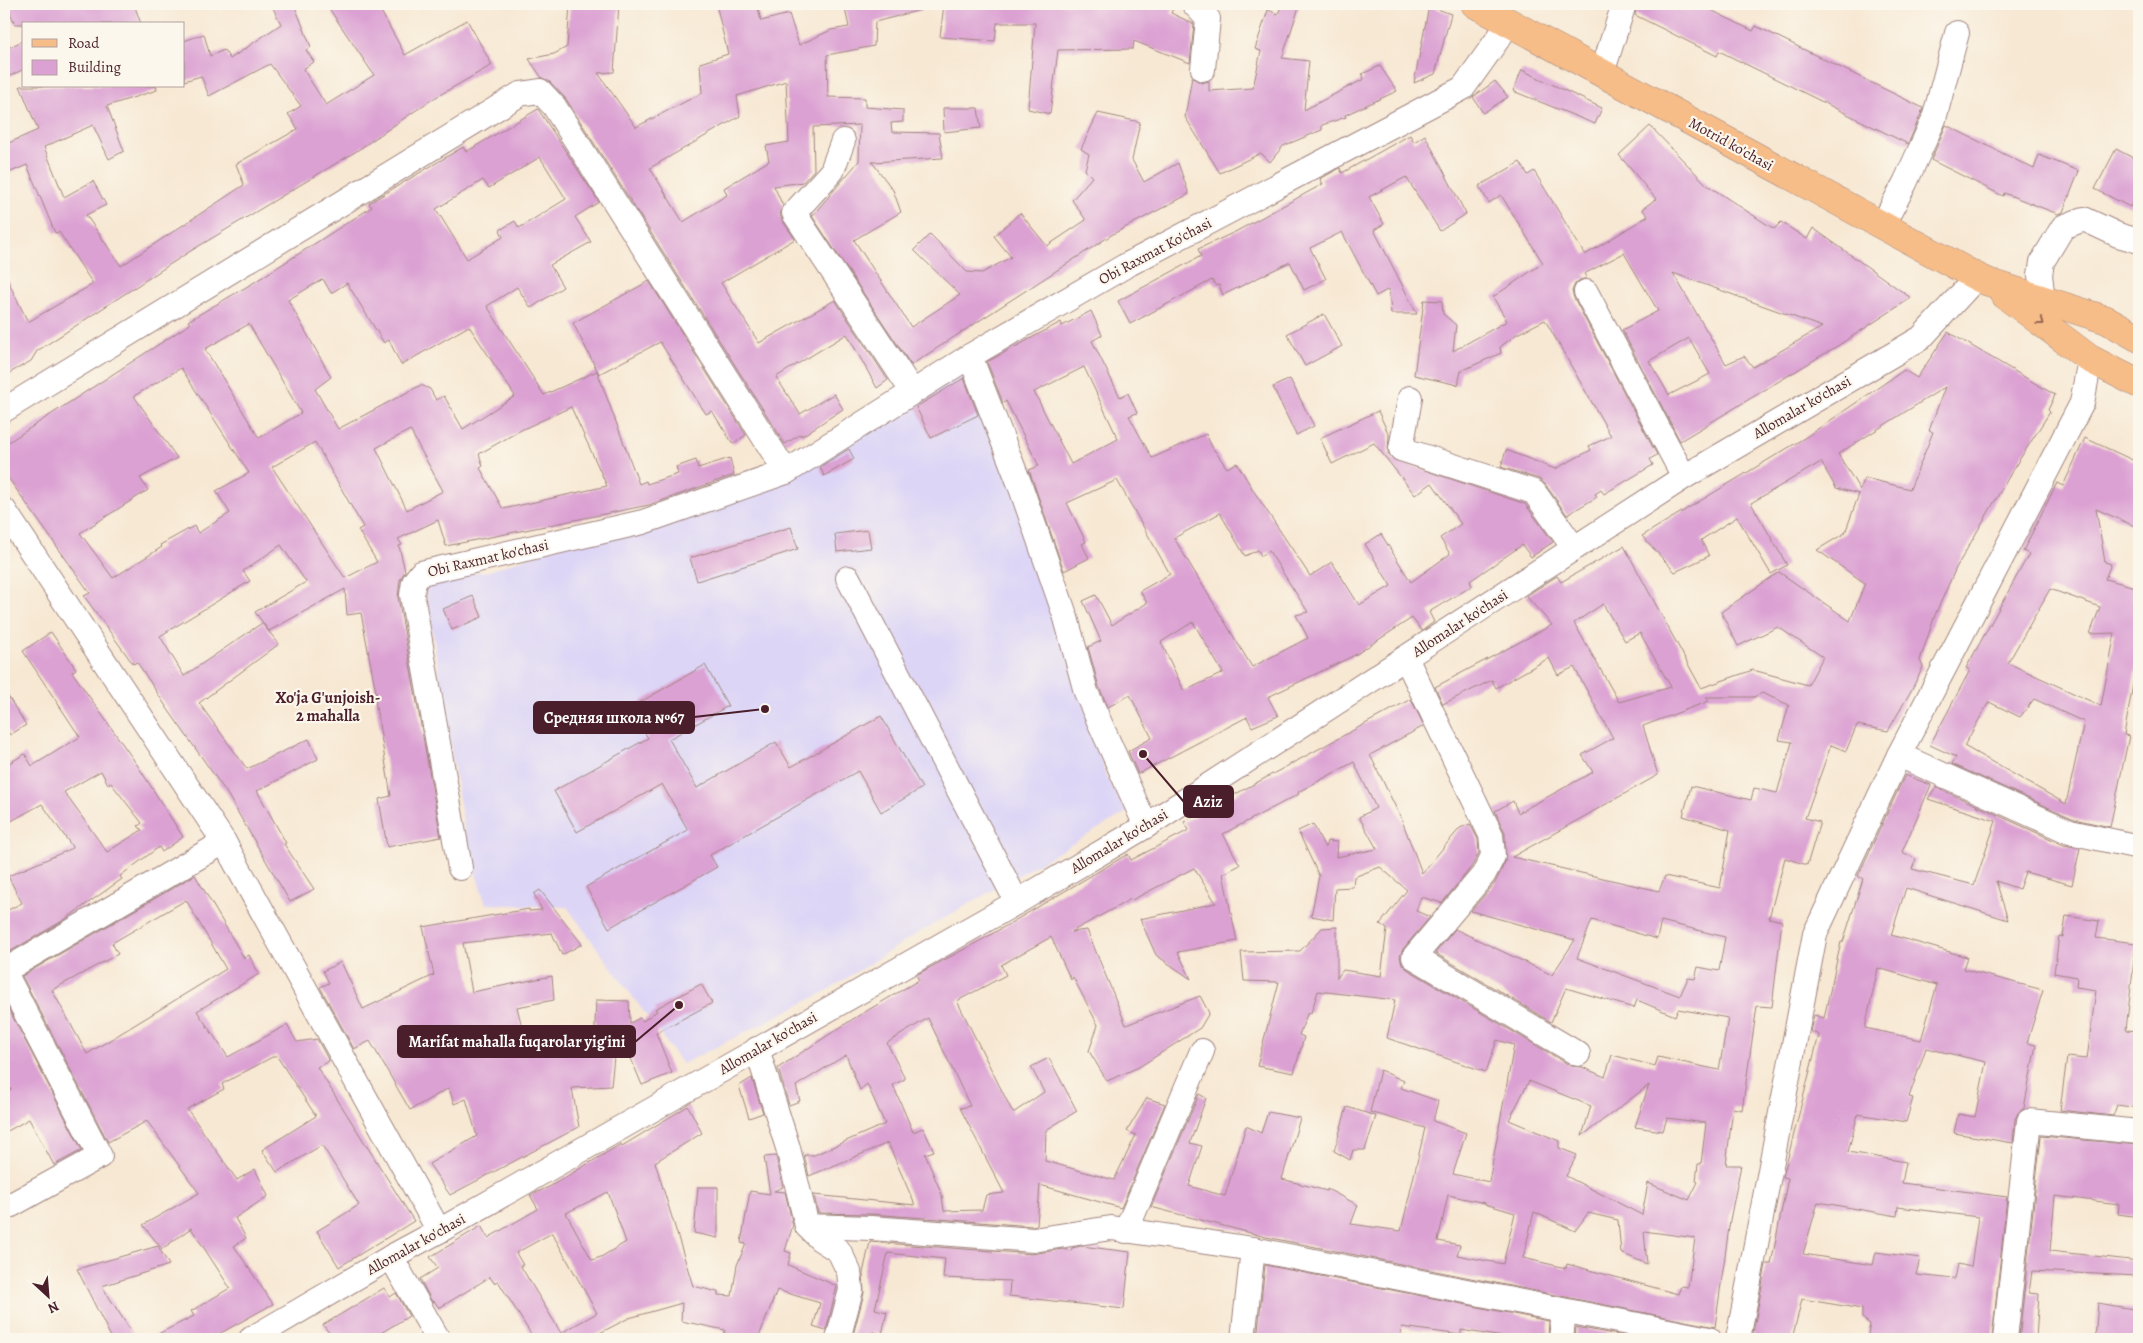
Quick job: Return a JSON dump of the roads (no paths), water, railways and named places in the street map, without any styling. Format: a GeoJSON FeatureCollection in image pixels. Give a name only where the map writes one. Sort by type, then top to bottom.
{"type":"FeatureCollection","features":[{"type":"Feature","properties":{"kind":"main road","name":"Motrid ko'chasi"},"geometry":{"type":"LineString","coordinates":[[1475,4],[1982,280],[2090,359],[2139,384]]}},
{"type":"Feature","properties":{"kind":"main road","name":"Motrid ko'chasi"},"geometry":{"type":"LineString","coordinates":[[1982,280],[2107,320],[2139,338]]}},
{"type":"Feature","properties":{"kind":"street"},"geometry":{"type":"LineString","coordinates":[[1194,4],[1208,19],[1203,69]]}},
{"type":"Feature","properties":{"kind":"street"},"geometry":{"type":"LineString","coordinates":[[1602,73],[1624,4]]}},
{"type":"Feature","properties":{"kind":"street","name":"Obi Raxmat Ko'chasi"},"geometry":{"type":"LineString","coordinates":[[786,472],[912,391],[1126,266],[1462,88],[1510,22]]}},
{"type":"Feature","properties":{"kind":"street"},"geometry":{"type":"LineString","coordinates":[[1882,226],[1934,119],[1957,32]]}},
{"type":"Feature","properties":{"kind":"street"},"geometry":{"type":"LineString","coordinates":[[4,410],[520,94],[540,91],[559,114],[786,472]]}},
{"type":"Feature","properties":{"kind":"street"},"geometry":{"type":"LineString","coordinates":[[843,142],[832,171],[794,213],[912,391]]}},
{"type":"Feature","properties":{"kind":"street"},"geometry":{"type":"LineString","coordinates":[[2043,300],[2040,275],[2042,262],[2062,227],[2084,220],[2118,235],[2139,241]]}},
{"type":"Feature","properties":{"kind":"street","name":"Allomalar ko'chasi"},"geometry":{"type":"LineString","coordinates":[[252,1339],[391,1257],[1017,902],[1146,826],[1684,477],[1921,338],[1982,280]]}},
{"type":"Feature","properties":{"kind":"street"},"geometry":{"type":"LineString","coordinates":[[1586,292],[1684,477]]}},
{"type":"Feature","properties":{"kind":"street"},"geometry":{"type":"LineString","coordinates":[[970,356],[1020,485],[1066,618],[1086,692],[1146,826]]}},
{"type":"Feature","properties":{"kind":"street"},"geometry":{"type":"LineString","coordinates":[[1738,1339],[1815,934],[1899,755],[2082,403],[2090,359]]}},
{"type":"Feature","properties":{"kind":"street"},"geometry":{"type":"LineString","coordinates":[[1410,398],[1401,449],[1534,492],[1574,548]]}},
{"type":"Feature","properties":{"kind":"street","name":"Obi Raxmat ko'chasi"},"geometry":{"type":"LineString","coordinates":[[460,868],[412,595],[414,582],[421,573],[643,522],[786,472]]}},
{"type":"Feature","properties":{"kind":"street"},"geometry":{"type":"LineString","coordinates":[[4,510],[224,842],[439,1231]]}},
{"type":"Feature","properties":{"kind":"street"},"geometry":{"type":"LineString","coordinates":[[848,578],[1017,902]]}},
{"type":"Feature","properties":{"kind":"street"},"geometry":{"type":"LineString","coordinates":[[1406,658],[1491,835],[1493,856],[1484,874],[1414,957],[1578,1054]]}},
{"type":"Feature","properties":{"kind":"street"},"geometry":{"type":"LineString","coordinates":[[1899,755],[2070,832],[2139,847]]}},
{"type":"Feature","properties":{"kind":"street"},"geometry":{"type":"LineString","coordinates":[[4,1209],[100,1156],[4,971],[224,842]]}},
{"type":"Feature","properties":{"kind":"street"},"geometry":{"type":"LineString","coordinates":[[757,1049],[788,1148],[808,1226],[820,1239],[839,1251],[849,1272],[851,1290],[838,1339]]}},
{"type":"Feature","properties":{"kind":"street"},"geometry":{"type":"LineString","coordinates":[[1126,1231],[1202,1051]]}},
{"type":"Feature","properties":{"kind":"street"},"geometry":{"type":"LineString","coordinates":[[2005,1339],[2028,1121],[2139,1132]]}},
{"type":"Feature","properties":{"kind":"street"},"geometry":{"type":"LineString","coordinates":[[808,1226],[871,1228],[1033,1240],[1111,1228],[1253,1249],[1710,1339]]}},
{"type":"Feature","properties":{"kind":"street"},"geometry":{"type":"LineString","coordinates":[[1243,1339],[1253,1249]]}},
{"type":"Feature","properties":{"kind":"street"},"geometry":{"type":"LineString","coordinates":[[391,1257],[438,1339]]}},
{"type":"Feature","properties":{"kind":"street"},"geometry":{"type":"LineString","coordinates":[[1561,1339],[1564,1311]]}},
{"type":"Feature","properties":{"kind":"place","name":"Средняя школа №67"},"geometry":{"type":"Point","coordinates":[765,709]}},
{"type":"Feature","properties":{"kind":"place","name":"Aziz"},"geometry":{"type":"Point","coordinates":[1143,754]}},
{"type":"Feature","properties":{"kind":"place","name":"Marifat mahalla fuqarolar yig'ini"},"geometry":{"type":"Point","coordinates":[679,1005]}},
{"type":"Feature","properties":{"kind":"district","name":"Xo'ja G'unjoish- 2 mahalla"},"geometry":{"type":"Point","coordinates":[328,706]}}]}
